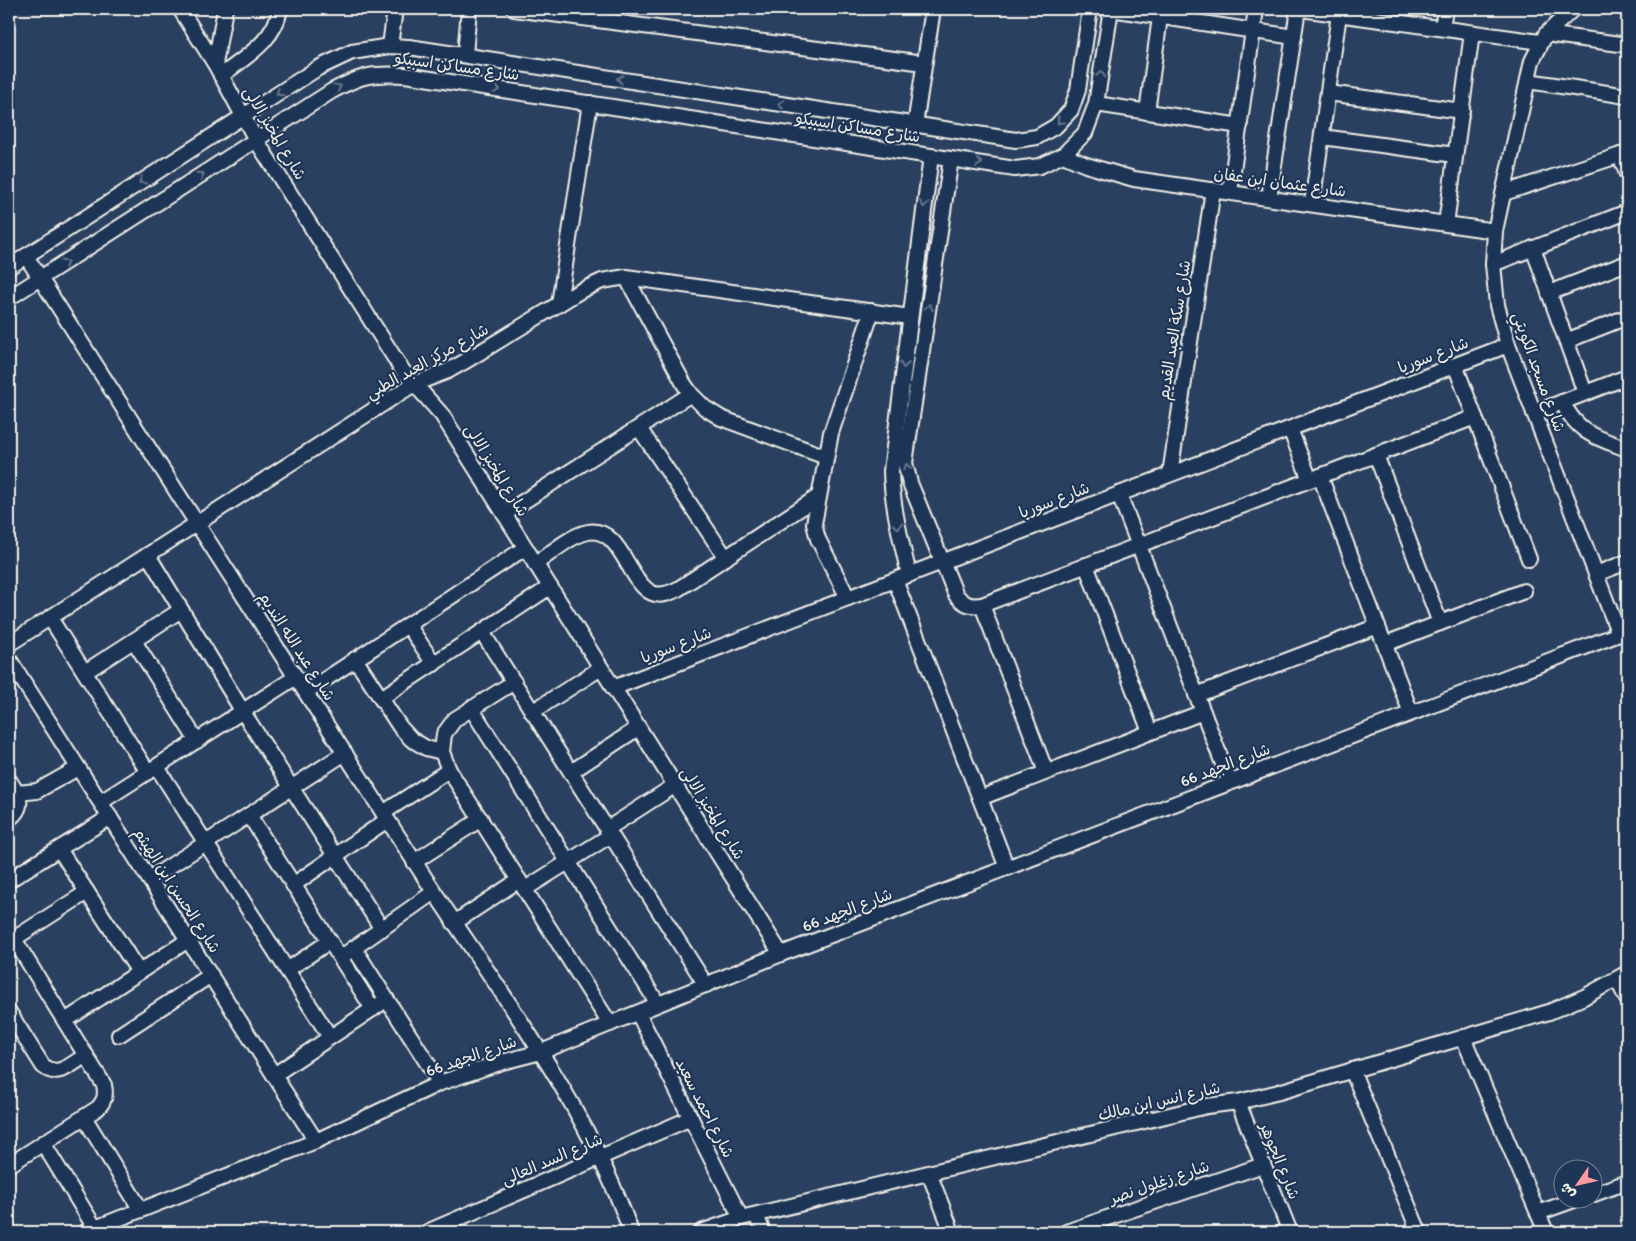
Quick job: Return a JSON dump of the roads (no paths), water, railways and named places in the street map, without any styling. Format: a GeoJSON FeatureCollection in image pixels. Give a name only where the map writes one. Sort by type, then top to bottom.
{"type":"FeatureCollection","features":[{"type":"Feature","properties":{"kind":"street","name":"شارع المخبز الالى"},"geometry":{"type":"LineString","coordinates":[[180,9],[218,70],[256,140],[394,357],[414,384],[442,415],[781,954]]}},
{"type":"Feature","properties":{"kind":"street"},"geometry":{"type":"LineString","coordinates":[[218,70],[225,9]]}},
{"type":"Feature","properties":{"kind":"street"},"geometry":{"type":"LineString","coordinates":[[218,70],[267,39],[274,29],[280,9]]}},
{"type":"Feature","properties":{"kind":"street"},"geometry":{"type":"LineString","coordinates":[[390,46],[395,9]]}},
{"type":"Feature","properties":{"kind":"street"},"geometry":{"type":"LineString","coordinates":[[464,55],[469,9]]}},
{"type":"Feature","properties":{"kind":"street"},"geometry":{"type":"LineString","coordinates":[[514,9],[924,63]]}},
{"type":"Feature","properties":{"kind":"street"},"geometry":{"type":"LineString","coordinates":[[915,125],[932,9]]}},
{"type":"Feature","properties":{"kind":"street","name":"شارع مساكن اسبيكو"},"geometry":{"type":"LineString","coordinates":[[9,266],[318,68],[352,52],[390,46],[409,46],[1016,140],[1037,137],[1056,126],[1071,110],[1078,90],[1090,9]]}},
{"type":"Feature","properties":{"kind":"street"},"geometry":{"type":"LineString","coordinates":[[1111,9],[1294,37]]}},
{"type":"Feature","properties":{"kind":"street","name":"شارع مساكن اسبيكو"},"geometry":{"type":"LineString","coordinates":[[9,298],[332,90],[355,78],[380,73],[405,75],[1016,169],[1040,166],[1063,155],[1085,133],[1096,104],[1111,9]]}},
{"type":"Feature","properties":{"kind":"street"},"geometry":{"type":"LineString","coordinates":[[1230,192],[1256,9]]}},
{"type":"Feature","properties":{"kind":"street"},"geometry":{"type":"LineString","coordinates":[[1269,198],[1299,9],[1472,33],[1627,45]]}},
{"type":"Feature","properties":{"kind":"street"},"geometry":{"type":"LineString","coordinates":[[1442,28],[1445,9]]}},
{"type":"Feature","properties":{"kind":"street","name":"شارع مسجد الكويتي"},"geometry":{"type":"LineString","coordinates":[[1573,9],[1543,38],[1532,61],[1495,231],[1493,264],[1497,305],[1508,345],[1596,574],[1623,632]]}},
{"type":"Feature","properties":{"kind":"street"},"geometry":{"type":"LineString","coordinates":[[1312,204],[1340,14]]}},
{"type":"Feature","properties":{"kind":"street"},"geometry":{"type":"LineString","coordinates":[[1147,112],[1160,17]]}},
{"type":"Feature","properties":{"kind":"street"},"geometry":{"type":"LineString","coordinates":[[1446,224],[1472,33]]}},
{"type":"Feature","properties":{"kind":"street"},"geometry":{"type":"LineString","coordinates":[[1528,81],[1627,96]]}},
{"type":"Feature","properties":{"kind":"street"},"geometry":{"type":"LineString","coordinates":[[1328,93],[1462,111]]}},
{"type":"Feature","properties":{"kind":"street"},"geometry":{"type":"LineString","coordinates":[[559,304],[590,104]]}},
{"type":"Feature","properties":{"kind":"street"},"geometry":{"type":"LineString","coordinates":[[1096,104],[1240,126]]}},
{"type":"Feature","properties":{"kind":"street"},"geometry":{"type":"LineString","coordinates":[[1322,137],[1456,155]]}},
{"type":"Feature","properties":{"kind":"street"},"geometry":{"type":"LineString","coordinates":[[1504,193],[1624,154],[1627,174]]}},
{"type":"Feature","properties":{"kind":"street","name":"شارع عثمان ابن عفان"},"geometry":{"type":"LineString","coordinates":[[1063,155],[1094,168],[1134,179],[1495,231]]}},
{"type":"Feature","properties":{"kind":"street"},"geometry":{"type":"LineString","coordinates":[[909,574],[891,492],[891,471],[931,156]]}},
{"type":"Feature","properties":{"kind":"street"},"geometry":{"type":"LineString","coordinates":[[951,159],[905,463],[910,483],[956,595],[963,603],[972,606],[982,606],[1475,417]]}},
{"type":"Feature","properties":{"kind":"street","name":"شارع سكة العبد القديم"},"geometry":{"type":"LineString","coordinates":[[1170,474],[1213,190]]}},
{"type":"Feature","properties":{"kind":"street"},"geometry":{"type":"LineString","coordinates":[[1493,264],[1627,212]]}},
{"type":"Feature","properties":{"kind":"street"},"geometry":{"type":"LineString","coordinates":[[1533,248],[1584,393]]}},
{"type":"Feature","properties":{"kind":"street","name":"شارع عبد الله النديم"},"geometry":{"type":"LineString","coordinates":[[26,256],[414,862],[541,1052],[601,1157],[631,1232]]}},
{"type":"Feature","properties":{"kind":"street"},"geometry":{"type":"LineString","coordinates":[[1549,293],[1627,263]]}},
{"type":"Feature","properties":{"kind":"street"},"geometry":{"type":"LineString","coordinates":[[626,277],[684,384],[705,408],[721,418],[826,457]]}},
{"type":"Feature","properties":{"kind":"street","name":"شارع مركز العبد الطبي"},"geometry":{"type":"LineString","coordinates":[[9,644],[414,384],[464,362],[580,291],[602,281],[626,277],[910,317]]}},
{"type":"Feature","properties":{"kind":"street"},"geometry":{"type":"LineString","coordinates":[[848,598],[815,532],[814,524],[832,433],[872,311]]}},
{"type":"Feature","properties":{"kind":"street"},"geometry":{"type":"LineString","coordinates":[[1566,341],[1627,317]]}},
{"type":"Feature","properties":{"kind":"street","name":"شارع سوريا"},"geometry":{"type":"LineString","coordinates":[[613,688],[1508,345]]}},
{"type":"Feature","properties":{"kind":"street"},"geometry":{"type":"LineString","coordinates":[[1455,365],[1529,559]]}},
{"type":"Feature","properties":{"kind":"street"},"geometry":{"type":"LineString","coordinates":[[1534,412],[1627,377]]}},
{"type":"Feature","properties":{"kind":"street"},"geometry":{"type":"LineString","coordinates":[[504,514],[691,394]]}},
{"type":"Feature","properties":{"kind":"street"},"geometry":{"type":"LineString","coordinates":[[1562,402],[1571,418],[1584,431],[1601,440],[1627,449]]}},
{"type":"Feature","properties":{"kind":"street"},"geometry":{"type":"LineString","coordinates":[[639,428],[726,558]]}},
{"type":"Feature","properties":{"kind":"street"},"geometry":{"type":"LineString","coordinates":[[1290,429],[1315,478],[1378,626],[1411,713]]}},
{"type":"Feature","properties":{"kind":"street"},"geometry":{"type":"LineString","coordinates":[[1376,455],[1440,623]]}},
{"type":"Feature","properties":{"kind":"street"},"geometry":{"type":"LineString","coordinates":[[1119,494],[1230,782]]}},
{"type":"Feature","properties":{"kind":"street"},"geometry":{"type":"LineString","coordinates":[[535,564],[576,536],[590,531],[604,534],[615,544],[642,585],[653,593],[666,595],[726,558],[819,496]]}},
{"type":"Feature","properties":{"kind":"street"},"geometry":{"type":"LineString","coordinates":[[306,692],[525,548]]}},
{"type":"Feature","properties":{"kind":"street"},"geometry":{"type":"LineString","coordinates":[[148,555],[242,712],[382,929]]}},
{"type":"Feature","properties":{"kind":"street"},"geometry":{"type":"LineString","coordinates":[[1596,574],[1627,562]]}},
{"type":"Feature","properties":{"kind":"street"},"geometry":{"type":"LineString","coordinates":[[1086,566],[1150,732]]}},
{"type":"Feature","properties":{"kind":"street"},"geometry":{"type":"LineString","coordinates":[[895,580],[1007,868]]}},
{"type":"Feature","properties":{"kind":"street"},"geometry":{"type":"LineString","coordinates":[[381,698],[550,587]]}},
{"type":"Feature","properties":{"kind":"street"},"geometry":{"type":"LineString","coordinates":[[1385,644],[1524,591]]}},
{"type":"Feature","properties":{"kind":"street"},"geometry":{"type":"LineString","coordinates":[[982,606],[1046,772]]}},
{"type":"Feature","properties":{"kind":"street"},"geometry":{"type":"LineString","coordinates":[[85,672],[181,610]]}},
{"type":"Feature","properties":{"kind":"street"},"geometry":{"type":"LineString","coordinates":[[50,618],[85,672],[205,843],[330,1038]]}},
{"type":"Feature","properties":{"kind":"street"},"geometry":{"type":"LineString","coordinates":[[408,625],[434,664]]}},
{"type":"Feature","properties":{"kind":"street"},"geometry":{"type":"LineString","coordinates":[[1196,695],[1378,626]]}},
{"type":"Feature","properties":{"kind":"street"},"geometry":{"type":"LineString","coordinates":[[482,632],[706,984]]}},
{"type":"Feature","properties":{"kind":"street","name":"شارع الجهد 66"},"geometry":{"type":"LineString","coordinates":[[90,1230],[316,1140],[440,1083],[502,1062],[541,1052],[781,954],[1623,632]]}},
{"type":"Feature","properties":{"kind":"street"},"geometry":{"type":"LineString","coordinates":[[134,641],[197,741]]}},
{"type":"Feature","properties":{"kind":"street","name":"شارع الحسن ابن الهيثم"},"geometry":{"type":"LineString","coordinates":[[9,659],[316,1140]]}},
{"type":"Feature","properties":{"kind":"street"},"geometry":{"type":"LineString","coordinates":[[356,659],[400,727],[411,739],[426,748],[442,752]]}},
{"type":"Feature","properties":{"kind":"street"},"geometry":{"type":"LineString","coordinates":[[532,712],[601,668]]}},
{"type":"Feature","properties":{"kind":"street"},"geometry":{"type":"LineString","coordinates":[[100,802],[296,677]]}},
{"type":"Feature","properties":{"kind":"street"},"geometry":{"type":"LineString","coordinates":[[514,682],[455,719],[444,734],[442,752],[449,770],[610,1024]]}},
{"type":"Feature","properties":{"kind":"street"},"geometry":{"type":"LineString","coordinates":[[472,708],[658,1004]]}},
{"type":"Feature","properties":{"kind":"street"},"geometry":{"type":"LineString","coordinates":[[980,798],[1203,712]]}},
{"type":"Feature","properties":{"kind":"street"},"geometry":{"type":"LineString","coordinates":[[571,772],[638,728]]}},
{"type":"Feature","properties":{"kind":"street"},"geometry":{"type":"LineString","coordinates":[[150,879],[344,753]]}},
{"type":"Feature","properties":{"kind":"street"},"geometry":{"type":"LineString","coordinates":[[17,793],[37,791],[78,768]]}},
{"type":"Feature","properties":{"kind":"street"},"geometry":{"type":"LineString","coordinates":[[293,885],[335,856],[449,770]]}},
{"type":"Feature","properties":{"kind":"street"},"geometry":{"type":"LineString","coordinates":[[9,780],[20,802],[17,811],[9,819]]}},
{"type":"Feature","properties":{"kind":"street"},"geometry":{"type":"LineString","coordinates":[[454,923],[522,885],[569,862],[674,786]]}},
{"type":"Feature","properties":{"kind":"street"},"geometry":{"type":"LineString","coordinates":[[249,815],[373,1009]]}},
{"type":"Feature","properties":{"kind":"street"},"geometry":{"type":"LineString","coordinates":[[9,880],[110,817]]}},
{"type":"Feature","properties":{"kind":"street"},"geometry":{"type":"LineString","coordinates":[[414,862],[481,819]]}},
{"type":"Feature","properties":{"kind":"street"},"geometry":{"type":"LineString","coordinates":[[59,849],[139,972]]}},
{"type":"Feature","properties":{"kind":"street"},"geometry":{"type":"LineString","coordinates":[[9,1164],[98,1108],[104,1101],[106,1093],[104,1085],[65,1021],[11,940],[87,892]]}},
{"type":"Feature","properties":{"kind":"street"},"geometry":{"type":"LineString","coordinates":[[340,958],[434,892]]}},
{"type":"Feature","properties":{"kind":"street"},"geometry":{"type":"LineString","coordinates":[[65,1021],[188,940]]}},
{"type":"Feature","properties":{"kind":"street"},"geometry":{"type":"LineString","coordinates":[[286,970],[330,941]]}},
{"type":"Feature","properties":{"kind":"street"},"geometry":{"type":"LineString","coordinates":[[354,948],[440,1083]]}},
{"type":"Feature","properties":{"kind":"street"},"geometry":{"type":"LineString","coordinates":[[119,1035],[211,975]]}},
{"type":"Feature","properties":{"kind":"street"},"geometry":{"type":"LineString","coordinates":[[1622,976],[1627,999]]}},
{"type":"Feature","properties":{"kind":"street","name":"شارع انس ابن مالك"},"geometry":{"type":"LineString","coordinates":[[701,1232],[741,1218],[1207,1106],[1238,1102],[1279,1092],[1548,1012],[1584,997],[1622,976]]}},
{"type":"Feature","properties":{"kind":"street"},"geometry":{"type":"LineString","coordinates":[[274,1075],[387,1000]]}},
{"type":"Feature","properties":{"kind":"street"},"geometry":{"type":"LineString","coordinates":[[9,1012],[43,1066],[48,1070],[55,1072],[62,1070],[86,1055]]}},
{"type":"Feature","properties":{"kind":"street","name":"شارع احمد سعيد"},"geometry":{"type":"LineString","coordinates":[[638,1013],[741,1218]]}},
{"type":"Feature","properties":{"kind":"street"},"geometry":{"type":"LineString","coordinates":[[1463,1037],[1546,1232]]}},
{"type":"Feature","properties":{"kind":"street"},"geometry":{"type":"LineString","coordinates":[[1352,1070],[1419,1232]]}},
{"type":"Feature","properties":{"kind":"street","name":"شارع الجوهر"},"geometry":{"type":"LineString","coordinates":[[1238,1102],[1290,1232]]}},
{"type":"Feature","properties":{"kind":"street"},"geometry":{"type":"LineString","coordinates":[[84,1117],[141,1210]]}},
{"type":"Feature","properties":{"kind":"street","name":"شارع السد العالى"},"geometry":{"type":"LineString","coordinates":[[427,1232],[691,1118]]}},
{"type":"Feature","properties":{"kind":"street"},"geometry":{"type":"LineString","coordinates":[[43,1143],[90,1230]]}},
{"type":"Feature","properties":{"kind":"street","name":"شارع زغلول نصر"},"geometry":{"type":"LineString","coordinates":[[1066,1232],[1263,1165]]}},
{"type":"Feature","properties":{"kind":"street"},"geometry":{"type":"LineString","coordinates":[[929,1173],[952,1232]]}},
{"type":"Feature","properties":{"kind":"street"},"geometry":{"type":"LineString","coordinates":[[1604,1190],[1627,1182]]}},
{"type":"Feature","properties":{"kind":"street"},"geometry":{"type":"LineString","coordinates":[[1538,1213],[1554,1207]]}},
{"type":"Feature","properties":{"kind":"street"},"geometry":{"type":"LineString","coordinates":[[756,1215],[763,1232]]}}]}
